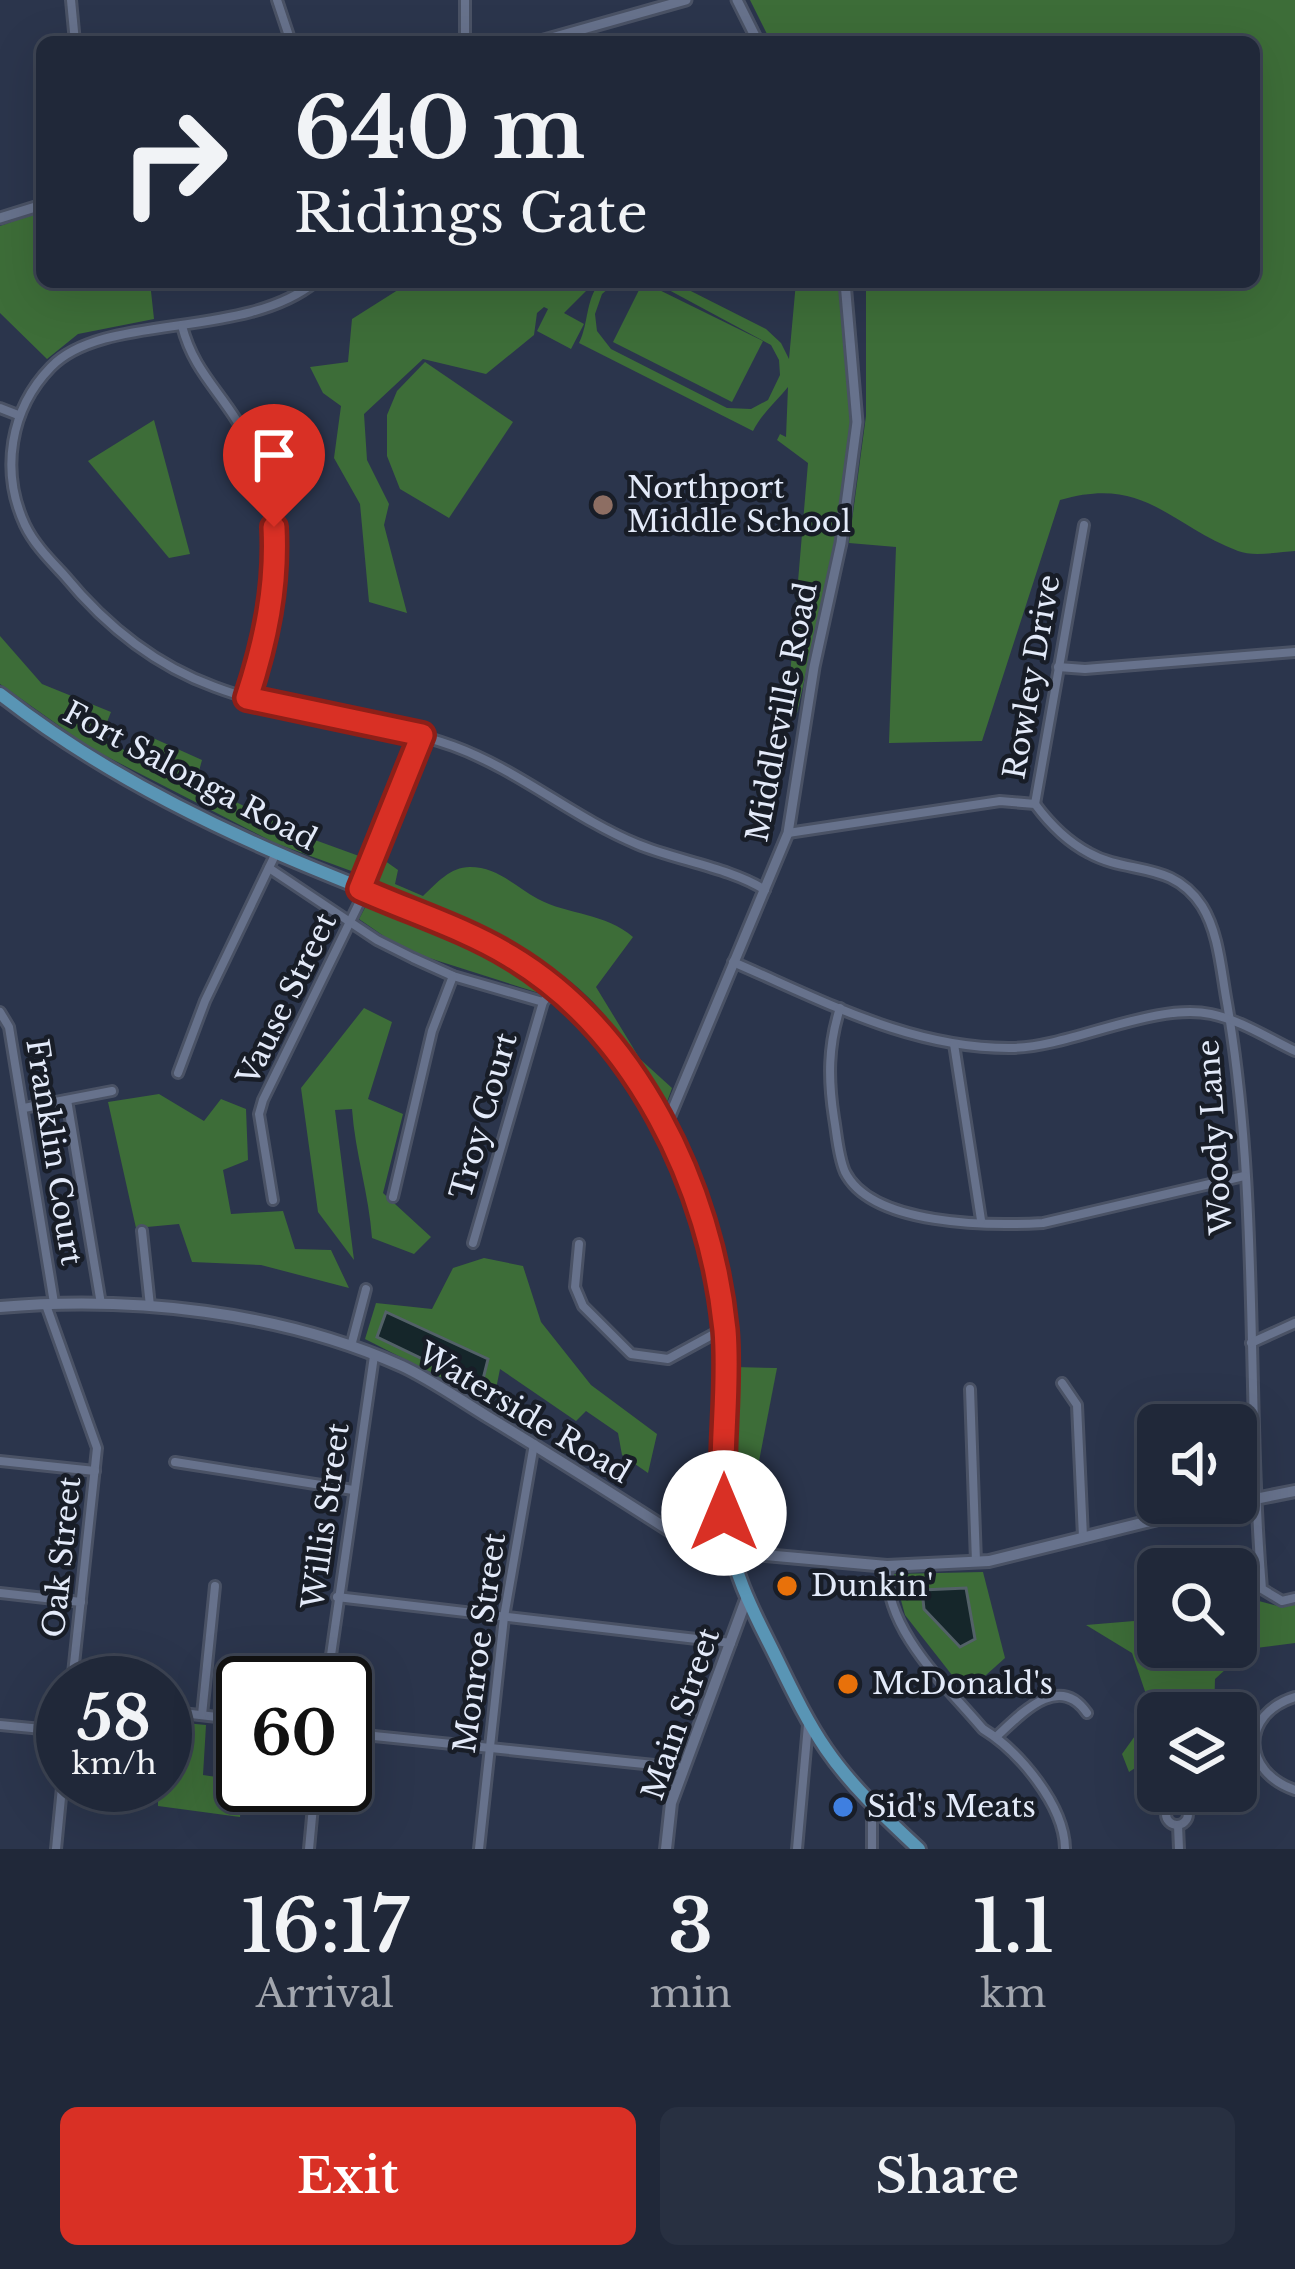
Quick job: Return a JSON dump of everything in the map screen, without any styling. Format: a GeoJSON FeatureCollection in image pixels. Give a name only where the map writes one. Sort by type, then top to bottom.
{"type":"FeatureCollection","features":[{"type":"Feature","properties":{"kind":"main road","name":"Fort Salonga Road"},"geometry":{"type":"LineString","coordinates":[[0,694],[90,755],[277,853],[508,954],[556,987],[609,1038],[639,1082],[705,1222],[724,1328],[724,1504],[731,1552],[747,1597],[808,1720],[835,1761],[919,1849]]}},
{"type":"Feature","properties":{"kind":"main road","name":"Waterside Road"},"geometry":{"type":"LineString","coordinates":[[0,1307],[101,1304],[230,1315],[351,1348],[403,1367],[689,1543],[731,1552],[887,1566],[976,1562],[1148,1524]]}},
{"type":"Feature","properties":{"kind":"main road","name":"Waterside Road"},"geometry":{"type":"LineString","coordinates":[[1257,1499],[1295,1491]]}},
{"type":"Feature","properties":{"kind":"main road","name":"Main Street"},"geometry":{"type":"LineString","coordinates":[[666,1849],[671,1803],[747,1597]]}},
{"type":"Feature","properties":{"kind":"street"},"geometry":{"type":"LineString","coordinates":[[71,0],[74,36]]}},
{"type":"Feature","properties":{"kind":"street"},"geometry":{"type":"LineString","coordinates":[[277,0],[289,36]]}},
{"type":"Feature","properties":{"kind":"street"},"geometry":{"type":"LineString","coordinates":[[465,0],[465,36]]}},
{"type":"Feature","properties":{"kind":"street"},"geometry":{"type":"LineString","coordinates":[[559,36],[686,0]]}},
{"type":"Feature","properties":{"kind":"street"},"geometry":{"type":"LineString","coordinates":[[737,0],[755,36]]}},
{"type":"Feature","properties":{"kind":"street"},"geometry":{"type":"LineString","coordinates":[[0,218],[36,207]]}},
{"type":"Feature","properties":{"kind":"street"},"geometry":{"type":"LineString","coordinates":[[307,288],[262,311],[107,339],[57,362],[18,415],[10,452],[10,478],[25,526],[41,549],[99,615],[146,653],[194,679],[247,698],[422,735],[498,764],[637,844],[765,890]]}},
{"type":"Feature","properties":{"kind":"street","name":"Middleville Road"},"geometry":{"type":"LineString","coordinates":[[664,1130],[788,833],[814,667],[841,543],[857,422],[846,288]]}},
{"type":"Feature","properties":{"kind":"street"},"geometry":{"type":"LineString","coordinates":[[182,326],[193,362],[249,441],[274,527],[272,600],[247,698]]}},
{"type":"Feature","properties":{"kind":"street"},"geometry":{"type":"LineString","coordinates":[[0,408],[18,415]]}},
{"type":"Feature","properties":{"kind":"street","name":"Rowley Drive"},"geometry":{"type":"LineString","coordinates":[[788,833],[1000,801],[1035,804],[1084,525]]}},
{"type":"Feature","properties":{"kind":"street"},"geometry":{"type":"LineString","coordinates":[[1058,667],[1085,669],[1295,652]]}},
{"type":"Feature","properties":{"kind":"street","name":"Vause Street"},"geometry":{"type":"LineString","coordinates":[[273,1200],[259,1114],[351,922],[422,735]]}},
{"type":"Feature","properties":{"kind":"street","name":"Woody Lane"},"geometry":{"type":"LineString","coordinates":[[1035,804],[1090,854],[1152,868],[1198,900],[1213,932],[1242,1088],[1253,1404]]}},
{"type":"Feature","properties":{"kind":"street"},"geometry":{"type":"LineString","coordinates":[[178,1073],[205,1000],[277,853]]}},
{"type":"Feature","properties":{"kind":"street","name":"Fort Salonga Road"},"geometry":{"type":"LineString","coordinates":[[269,868],[377,940],[453,976],[543,1002]]}},
{"type":"Feature","properties":{"kind":"street"},"geometry":{"type":"LineString","coordinates":[[734,962],[895,1032],[954,1044],[1022,1047],[1189,1012],[1230,1020],[1295,1051]]}},
{"type":"Feature","properties":{"kind":"street"},"geometry":{"type":"LineString","coordinates":[[393,1197],[432,1031],[453,976]]}},
{"type":"Feature","properties":{"kind":"street"},"geometry":{"type":"LineString","coordinates":[[543,1002],[556,987]]}},
{"type":"Feature","properties":{"kind":"street","name":"Troy Court"},"geometry":{"type":"LineString","coordinates":[[473,1243],[543,1002]]}},
{"type":"Feature","properties":{"kind":"street"},"geometry":{"type":"LineString","coordinates":[[840,1008],[832,1034],[829,1074],[845,1172],[860,1192],[894,1212],[1043,1223],[1244,1176]]}},
{"type":"Feature","properties":{"kind":"street","name":"Franklin Court"},"geometry":{"type":"LineString","coordinates":[[0,1012],[9,1027],[24,1108],[50,1303],[94,1436]]}},
{"type":"Feature","properties":{"kind":"street"},"geometry":{"type":"LineString","coordinates":[[954,1044],[981,1221]]}},
{"type":"Feature","properties":{"kind":"street"},"geometry":{"type":"LineString","coordinates":[[24,1108],[112,1091]]}},
{"type":"Feature","properties":{"kind":"street"},"geometry":{"type":"LineString","coordinates":[[67,1100],[101,1304]]}},
{"type":"Feature","properties":{"kind":"street"},"geometry":{"type":"LineString","coordinates":[[142,1232],[150,1306]]}},
{"type":"Feature","properties":{"kind":"street"},"geometry":{"type":"LineString","coordinates":[[579,1244],[575,1288],[583,1306],[631,1354],[668,1359],[724,1328]]}},
{"type":"Feature","properties":{"kind":"street"},"geometry":{"type":"LineString","coordinates":[[351,1348],[366,1289]]}},
{"type":"Feature","properties":{"kind":"street"},"geometry":{"type":"LineString","coordinates":[[1251,1343],[1295,1323]]}},
{"type":"Feature","properties":{"kind":"street","name":"Willis Street"},"geometry":{"type":"LineString","coordinates":[[330,1656],[374,1356]]}},
{"type":"Feature","properties":{"kind":"street"},"geometry":{"type":"LineString","coordinates":[[1062,1383],[1077,1405],[1083,1539]]}},
{"type":"Feature","properties":{"kind":"street"},"geometry":{"type":"LineString","coordinates":[[970,1389],[976,1562]]}},
{"type":"Feature","properties":{"kind":"street","name":"Oak Street"},"geometry":{"type":"LineString","coordinates":[[75,1656],[95,1471],[94,1436]]}},
{"type":"Feature","properties":{"kind":"street","name":"Monroe Street"},"geometry":{"type":"LineString","coordinates":[[479,1849],[504,1617],[534,1444]]}},
{"type":"Feature","properties":{"kind":"street"},"geometry":{"type":"LineString","coordinates":[[0,1461],[95,1471]]}},
{"type":"Feature","properties":{"kind":"street"},"geometry":{"type":"LineString","coordinates":[[176,1462],[353,1490]]}},
{"type":"Feature","properties":{"kind":"street","name":"Woody Lane"},"geometry":{"type":"LineString","coordinates":[[1257,1524],[1262,1589],[1282,1601],[1295,1598]]}},
{"type":"Feature","properties":{"kind":"street"},"geometry":{"type":"LineString","coordinates":[[887,1566],[886,1585],[897,1620],[983,1729],[996,1737],[1053,1807],[1065,1848]]}},
{"type":"Feature","properties":{"kind":"street"},"geometry":{"type":"LineString","coordinates":[[202,1715],[215,1586]]}},
{"type":"Feature","properties":{"kind":"street"},"geometry":{"type":"LineString","coordinates":[[0,1593],[81,1602]]}},
{"type":"Feature","properties":{"kind":"street"},"geometry":{"type":"LineString","coordinates":[[338,1598],[732,1643]]}},
{"type":"Feature","properties":{"kind":"street"},"geometry":{"type":"LineString","coordinates":[[996,1737],[1027,1708],[1052,1696],[1065,1694],[1087,1713]]}},
{"type":"Feature","properties":{"kind":"street"},"geometry":{"type":"LineString","coordinates":[[1295,1697],[1268,1710],[1255,1737],[1259,1764],[1267,1776],[1295,1790]]}},
{"type":"Feature","properties":{"kind":"street"},"geometry":{"type":"LineString","coordinates":[[192,1714],[216,1717]]}},
{"type":"Feature","properties":{"kind":"street"},"geometry":{"type":"LineString","coordinates":[[797,1849],[808,1720]]}},
{"type":"Feature","properties":{"kind":"street"},"geometry":{"type":"LineString","coordinates":[[0,1725],[36,1728]]}},
{"type":"Feature","properties":{"kind":"street"},"geometry":{"type":"LineString","coordinates":[[372,1735],[683,1768]]}},
{"type":"Feature","properties":{"kind":"street"},"geometry":{"type":"LineString","coordinates":[[872,1804],[872,1849]]}},
{"type":"Feature","properties":{"kind":"street"},"geometry":{"type":"LineString","coordinates":[[56,1849],[60,1812]]}},
{"type":"Feature","properties":{"kind":"street"},"geometry":{"type":"LineString","coordinates":[[309,1849],[312,1812]]}},
{"type":"Feature","properties":{"kind":"street"},"geometry":{"type":"LineString","coordinates":[[1178,1826],[1179,1849]]}},
{"type":"Feature","properties":{"kind":"green space"},"geometry":{"type":"Polygon","coordinates":[[[750,0],[1295,0],[1295,551],[1238,551],[1135,498],[1089,494],[1060,500],[982,741],[889,743],[896,547],[849,543],[866,416],[866,288],[1260,288],[1260,36],[768,36],[750,0]]]}},
{"type":"Feature","properties":{"kind":"green space"},"geometry":{"type":"Polygon","coordinates":[[[36,213],[36,288],[151,288],[154,319],[78,334],[47,359],[0,313],[0,226],[36,213]]]}},
{"type":"Feature","properties":{"kind":"green space"},"geometry":{"type":"Polygon","coordinates":[[[401,288],[589,288],[564,313],[584,324],[571,349],[537,331],[548,309],[544,307],[537,313],[534,335],[486,374],[423,359],[364,414],[367,460],[389,504],[384,525],[407,613],[369,602],[360,504],[334,458],[341,406],[323,393],[310,367],[348,362],[352,319],[401,288]]]}},
{"type":"Feature","properties":{"kind":"green space"},"geometry":{"type":"Polygon","coordinates":[[[597,288],[609,288],[595,314],[597,331],[611,349],[727,408],[751,409],[768,400],[780,375],[771,345],[665,288],[685,288],[766,329],[789,359],[795,288],[840,288],[851,419],[835,544],[797,713],[777,707],[769,692],[789,688],[808,463],[777,440],[780,434],[786,437],[788,387],[753,431],[579,343],[597,288]]]}},
{"type":"Feature","properties":{"kind":"green space"},"geometry":{"type":"Polygon","coordinates":[[[640,288],[655,288],[763,341],[732,402],[613,342],[640,288]]]}},
{"type":"Feature","properties":{"kind":"green space"},"geometry":{"type":"Polygon","coordinates":[[[425,362],[513,422],[449,518],[400,489],[387,456],[387,415],[397,391],[425,362]]]}},
{"type":"Feature","properties":{"kind":"green space"},"geometry":{"type":"Polygon","coordinates":[[[154,420],[190,554],[169,558],[88,461],[154,420]]]}},
{"type":"Feature","properties":{"kind":"green space"},"geometry":{"type":"Polygon","coordinates":[[[0,636],[42,684],[111,712],[101,737],[138,758],[153,738],[202,760],[196,782],[304,836],[359,856],[354,872],[275,843],[92,749],[0,684],[0,636]]]}},
{"type":"Feature","properties":{"kind":"green space"},"geometry":{"type":"Polygon","coordinates":[[[381,858],[398,870],[395,884],[423,896],[450,873],[480,868],[538,899],[611,923],[633,937],[596,987],[640,1059],[672,1088],[662,1116],[621,1038],[588,997],[514,945],[374,880],[381,858]]]}},
{"type":"Feature","properties":{"kind":"green space"},"geometry":{"type":"Polygon","coordinates":[[[368,902],[502,961],[543,988],[542,994],[404,950],[359,919],[368,902]]]}},
{"type":"Feature","properties":{"kind":"green space"},"geometry":{"type":"Polygon","coordinates":[[[364,1008],[392,1022],[368,1099],[403,1114],[383,1193],[431,1237],[414,1254],[372,1238],[352,1109],[335,1110],[354,1260],[318,1212],[301,1088],[364,1008]]]}},
{"type":"Feature","properties":{"kind":"green space"},"geometry":{"type":"Polygon","coordinates":[[[159,1094],[204,1121],[221,1099],[246,1109],[248,1160],[223,1170],[231,1214],[283,1211],[295,1249],[331,1250],[349,1288],[261,1265],[192,1262],[179,1224],[136,1228],[108,1102],[159,1094]]]}},
{"type":"Feature","properties":{"kind":"green space"},"geometry":{"type":"Polygon","coordinates":[[[484,1258],[523,1266],[541,1322],[591,1385],[657,1434],[648,1473],[622,1455],[618,1433],[586,1411],[576,1421],[500,1369],[493,1404],[365,1339],[376,1303],[432,1309],[453,1268],[484,1258]]]}},
{"type":"Feature","properties":{"kind":"green space"},"geometry":{"type":"Polygon","coordinates":[[[735,1367],[777,1368],[754,1487],[730,1488],[735,1367]]]}},
{"type":"Feature","properties":{"kind":"green space"},"geometry":{"type":"Polygon","coordinates":[[[983,1572],[1005,1658],[966,1693],[905,1615],[894,1574],[983,1572]]]}},
{"type":"Feature","properties":{"kind":"green space"},"geometry":{"type":"Polygon","coordinates":[[[1257,1601],[1278,1606],[1295,1603],[1295,1643],[1257,1648],[1257,1601]]]}},
{"type":"Feature","properties":{"kind":"green space"},"geometry":{"type":"Polygon","coordinates":[[[1137,1621],[1137,1668],[1132,1653],[1086,1625],[1137,1621]]]}},
{"type":"Feature","properties":{"kind":"green space"},"geometry":{"type":"Polygon","coordinates":[[[1137,1668],[1227,1668],[1215,1679],[1215,1692],[1145,1692],[1137,1668]]]}},
{"type":"Feature","properties":{"kind":"green space"},"geometry":{"type":"Polygon","coordinates":[[[192,1724],[206,1725],[203,1775],[216,1777],[216,1812],[240,1812],[240,1817],[192,1811],[192,1724]]]}},
{"type":"Feature","properties":{"kind":"green space"},"geometry":{"type":"Polygon","coordinates":[[[1137,1733],[1137,1767],[1129,1772],[1122,1754],[1137,1733]]]}},
{"type":"Feature","properties":{"kind":"shaded area"},"geometry":{"type":"Polygon","coordinates":[[[386,1312],[488,1359],[481,1387],[377,1337],[386,1312]]]}},
{"type":"Feature","properties":{"kind":"shaded area"},"geometry":{"type":"Polygon","coordinates":[[[966,1588],[975,1639],[960,1647],[924,1609],[922,1590],[966,1588]]]}},
{"type":"Feature","properties":{"kind":"place","name":"Northport Middle School"},"geometry":{"type":"Point","coordinates":[603,505]}},
{"type":"Feature","properties":{"kind":"place","name":"Dunkin'"},"geometry":{"type":"Point","coordinates":[787,1586]}},
{"type":"Feature","properties":{"kind":"place","name":"McDonald's"},"geometry":{"type":"Point","coordinates":[848,1684]}},
{"type":"Feature","properties":{"kind":"place","name":"Sid's Meats"},"geometry":{"type":"Point","coordinates":[843,1807]}},
{"type":"Feature","properties":{"kind":"route"},"geometry":{"type":"LineString","coordinates":[[274,527],[272,600],[247,698],[422,735],[360,889],[508,954],[578,1007],[609,1038],[639,1082],[694,1195],[712,1245],[727,1359],[724,1513]]}}]}
